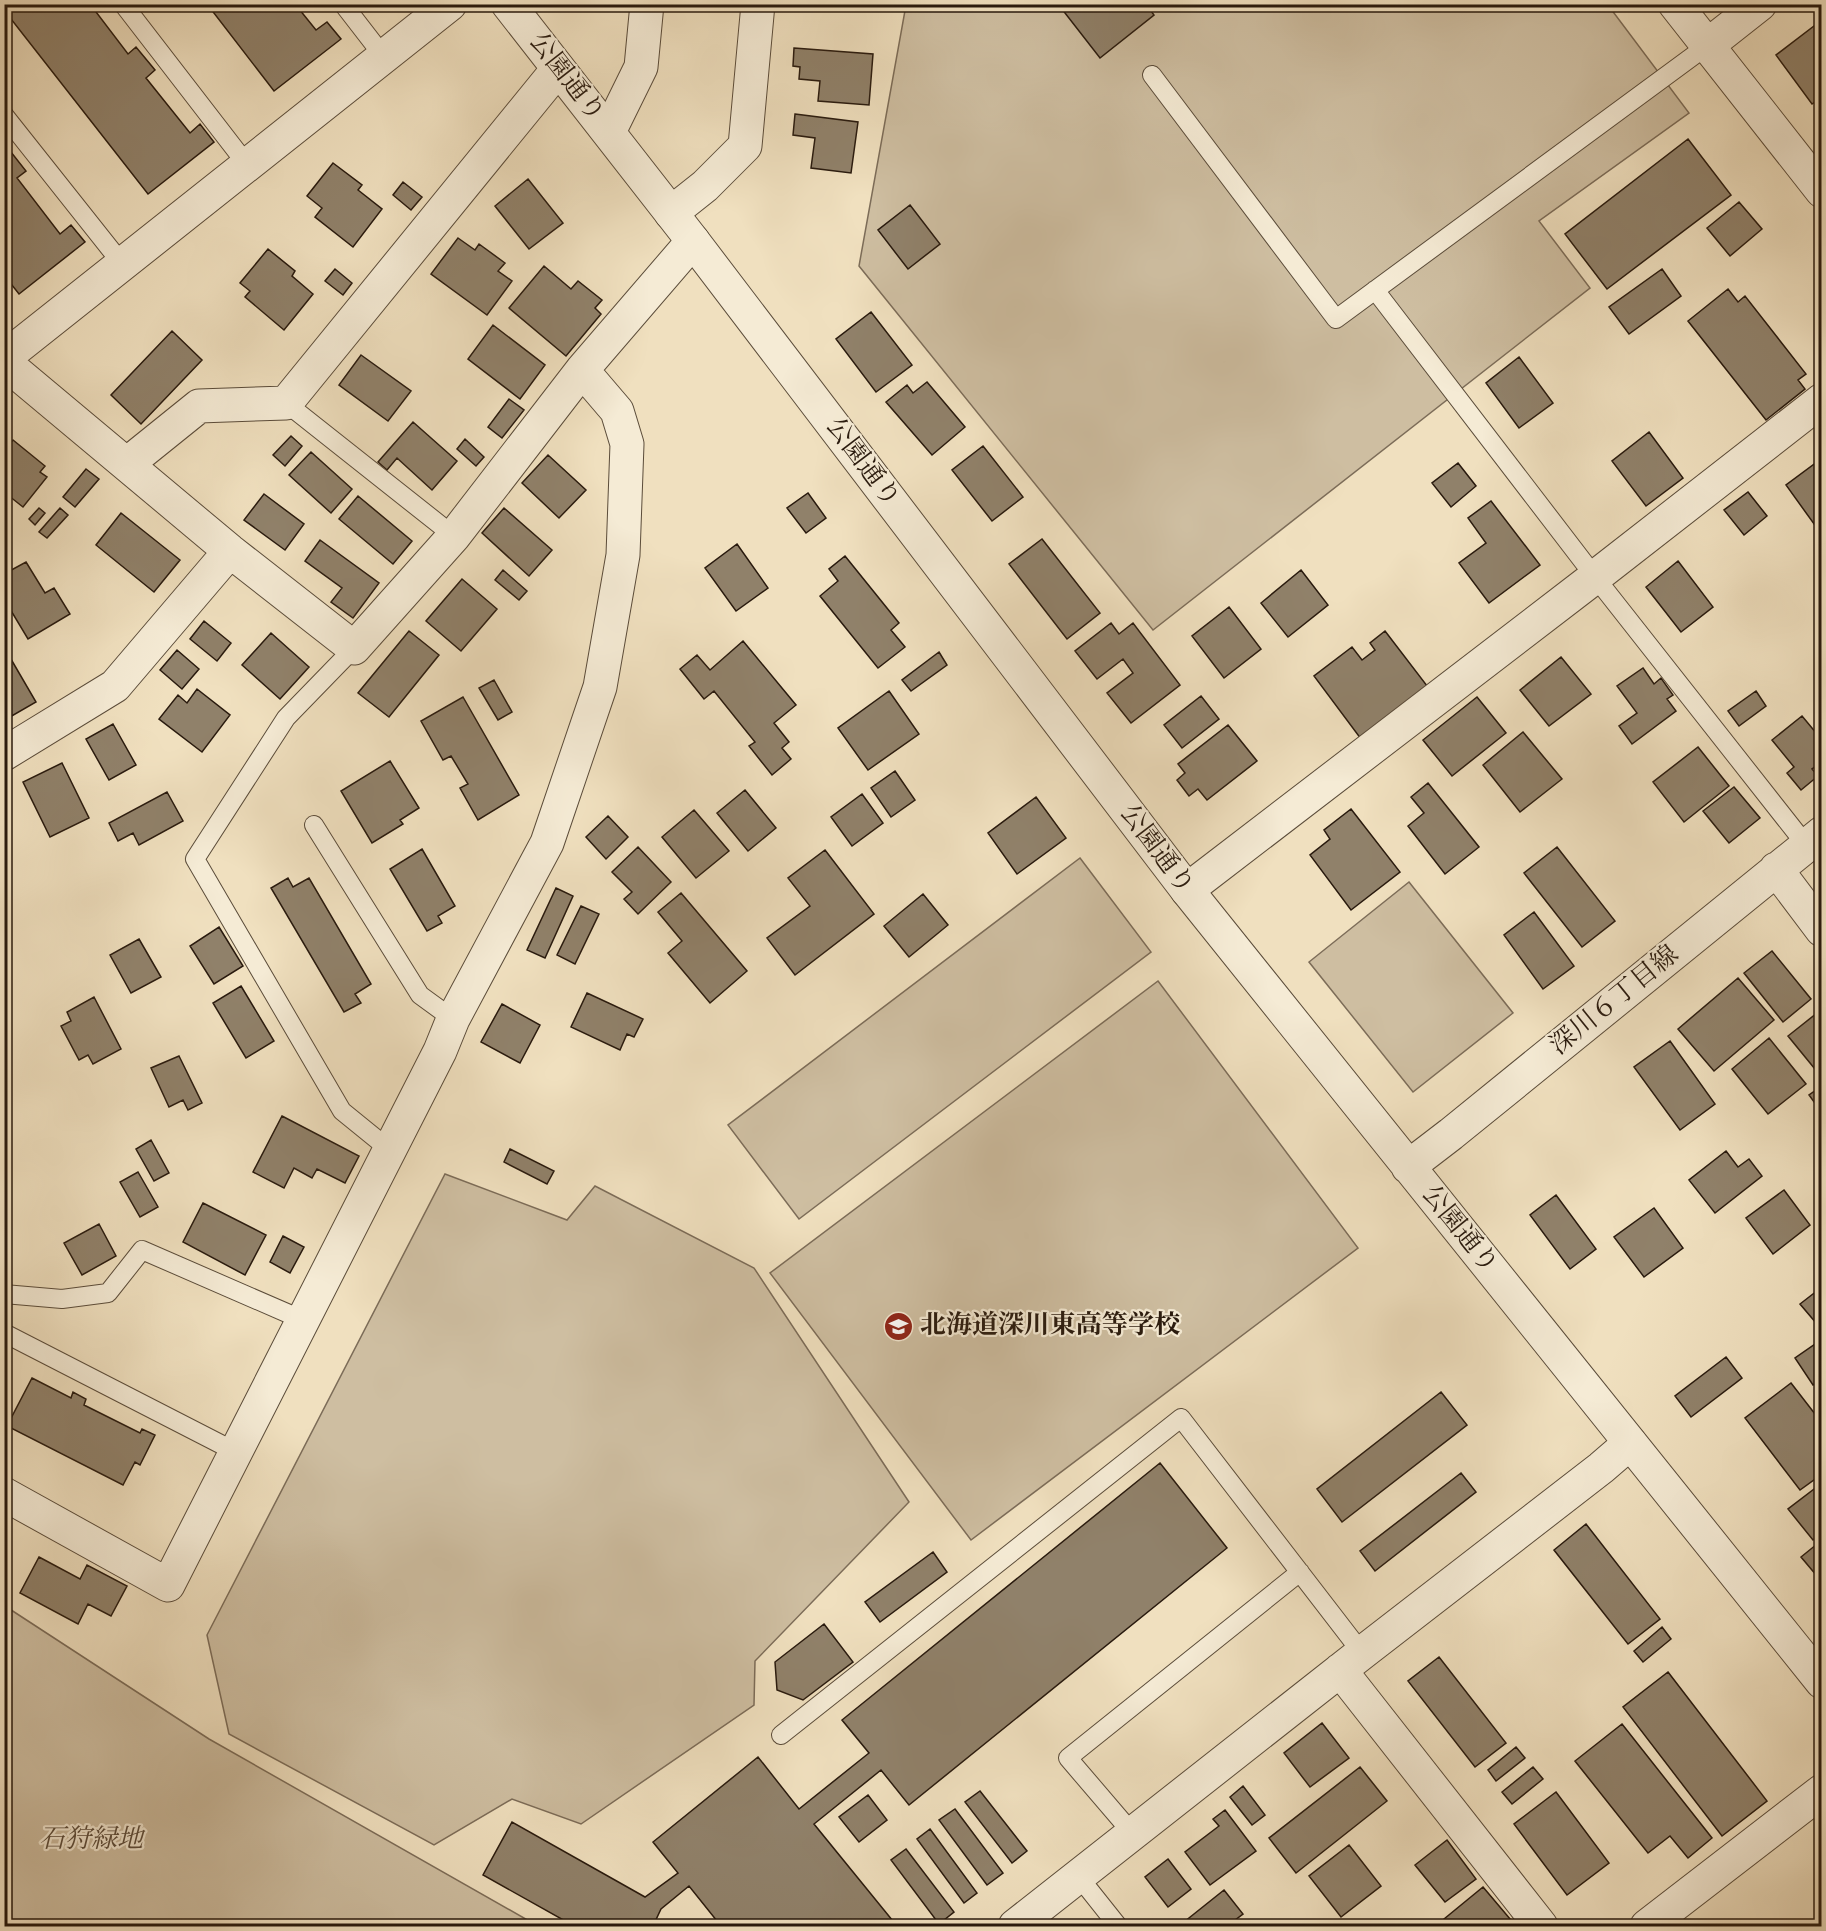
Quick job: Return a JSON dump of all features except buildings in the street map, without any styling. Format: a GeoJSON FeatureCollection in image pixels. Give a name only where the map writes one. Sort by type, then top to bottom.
{"type":"FeatureCollection","features":[{"type":"Feature","properties":{"kind":"street"},"geometry":{"type":"LineString","coordinates":[[450,4],[4,360],[230,550],[354,648],[454,536],[582,370],[693,241]]}},
{"type":"Feature","properties":{"kind":"street","name":"公園通り"},"geometry":{"type":"LineString","coordinates":[[508,4],[693,241],[1187,891],[1821,1682]]}},
{"type":"Feature","properties":{"kind":"street"},"geometry":{"type":"LineString","coordinates":[[609,132],[641,67],[647,4]]}},
{"type":"Feature","properties":{"kind":"street"},"geometry":{"type":"LineString","coordinates":[[671,213],[705,186],[745,146],[758,4]]}},
{"type":"Feature","properties":{"kind":"street"},"geometry":{"type":"LineString","coordinates":[[1676,4],[1821,191]]}},
{"type":"Feature","properties":{"kind":"street"},"geometry":{"type":"LineString","coordinates":[[1708,45],[1760,4]]}},
{"type":"Feature","properties":{"kind":"street"},"geometry":{"type":"LineString","coordinates":[[127,464],[200,406],[286,403],[558,69]]}},
{"type":"Feature","properties":{"kind":"street"},"geometry":{"type":"LineString","coordinates":[[4,1494],[168,1585],[440,1051],[453,1019],[547,843],[600,687],[623,555],[627,444],[617,411],[582,370]]}},
{"type":"Feature","properties":{"kind":"street"},"geometry":{"type":"LineString","coordinates":[[1187,891],[1596,577],[1821,400]]}},
{"type":"Feature","properties":{"kind":"street"},"geometry":{"type":"LineString","coordinates":[[4,754],[115,686],[230,550]]}},
{"type":"Feature","properties":{"kind":"street","name":"深川６丁目線"},"geometry":{"type":"LineString","coordinates":[[1408,1167],[1814,839]]}},
{"type":"Feature","properties":{"kind":"street"},"geometry":{"type":"LineString","coordinates":[[1776,869],[1821,930]]}},
{"type":"Feature","properties":{"kind":"street"},"geometry":{"type":"LineString","coordinates":[[1015,1926],[1630,1443]]}},
{"type":"Feature","properties":{"kind":"street"},"geometry":{"type":"LineString","coordinates":[[1351,1661],[1541,1926]]}},
{"type":"Feature","properties":{"kind":"street"},"geometry":{"type":"LineString","coordinates":[[1647,1926],[1821,1791]]}},
{"type":"Feature","properties":{"kind":"lane"},"geometry":{"type":"LineString","coordinates":[[123,4],[248,166]]}},
{"type":"Feature","properties":{"kind":"lane"},"geometry":{"type":"LineString","coordinates":[[343,4],[384,57]]}},
{"type":"Feature","properties":{"kind":"lane"},"geometry":{"type":"LineString","coordinates":[[1152,75],[1336,319],[1708,45]]}},
{"type":"Feature","properties":{"kind":"lane"},"geometry":{"type":"LineString","coordinates":[[4,115],[123,265]]}},
{"type":"Feature","properties":{"kind":"lane"},"geometry":{"type":"LineString","coordinates":[[1375,290],[1596,577],[1814,839]]}},
{"type":"Feature","properties":{"kind":"lane"},"geometry":{"type":"LineString","coordinates":[[286,403],[454,536]]}},
{"type":"Feature","properties":{"kind":"lane"},"geometry":{"type":"LineString","coordinates":[[354,648],[286,718],[195,859],[342,1111],[390,1150]]}},
{"type":"Feature","properties":{"kind":"lane"},"geometry":{"type":"LineString","coordinates":[[314,825],[420,995],[453,1019]]}},
{"type":"Feature","properties":{"kind":"lane"},"geometry":{"type":"LineString","coordinates":[[4,1294],[62,1299],[108,1293],[142,1250],[303,1320]]}},
{"type":"Feature","properties":{"kind":"lane"},"geometry":{"type":"LineString","coordinates":[[4,1333],[236,1452]]}},
{"type":"Feature","properties":{"kind":"lane"},"geometry":{"type":"LineString","coordinates":[[781,1735],[1181,1418],[1300,1572],[1351,1661]]}},
{"type":"Feature","properties":{"kind":"lane"},"geometry":{"type":"LineString","coordinates":[[1133,1834],[1068,1758],[1300,1572]]}},
{"type":"Feature","properties":{"kind":"lane"},"geometry":{"type":"LineString","coordinates":[[1078,1877],[1118,1926]]}},
{"type":"Feature","properties":{"kind":"green space"},"geometry":{"type":"Polygon","coordinates":[[[906,5],[1608,5],[1689,113],[1539,221],[1590,288],[1153,630],[859,266],[906,5]]]}},
{"type":"Feature","properties":{"kind":"green space"},"geometry":{"type":"Polygon","coordinates":[[[1080,858],[1151,952],[799,1219],[728,1125],[1080,858]]]}},
{"type":"Feature","properties":{"kind":"green space"},"geometry":{"type":"Polygon","coordinates":[[[1409,882],[1513,1013],[1413,1092],[1309,962],[1409,882]]]}},
{"type":"Feature","properties":{"kind":"green space"},"geometry":{"type":"Polygon","coordinates":[[[1158,981],[1358,1248],[971,1540],[770,1273],[1158,981]]]}},
{"type":"Feature","properties":{"kind":"green space"},"geometry":{"type":"Polygon","coordinates":[[[445,1174],[567,1220],[595,1186],[754,1268],[909,1502],[755,1661],[754,1705],[581,1824],[512,1799],[434,1845],[229,1734],[207,1635],[445,1174]]]}},
{"type":"Feature","properties":{"kind":"green space","name":"石狩緑地"},"geometry":{"type":"Polygon","coordinates":[[[5,1606],[209,1739],[538,1926],[5,1926],[5,1606]]]}},
{"type":"Feature","properties":{"kind":"place","name":"北海道深川東高等学校"},"geometry":{"type":"Point","coordinates":[899,1326]}}]}
